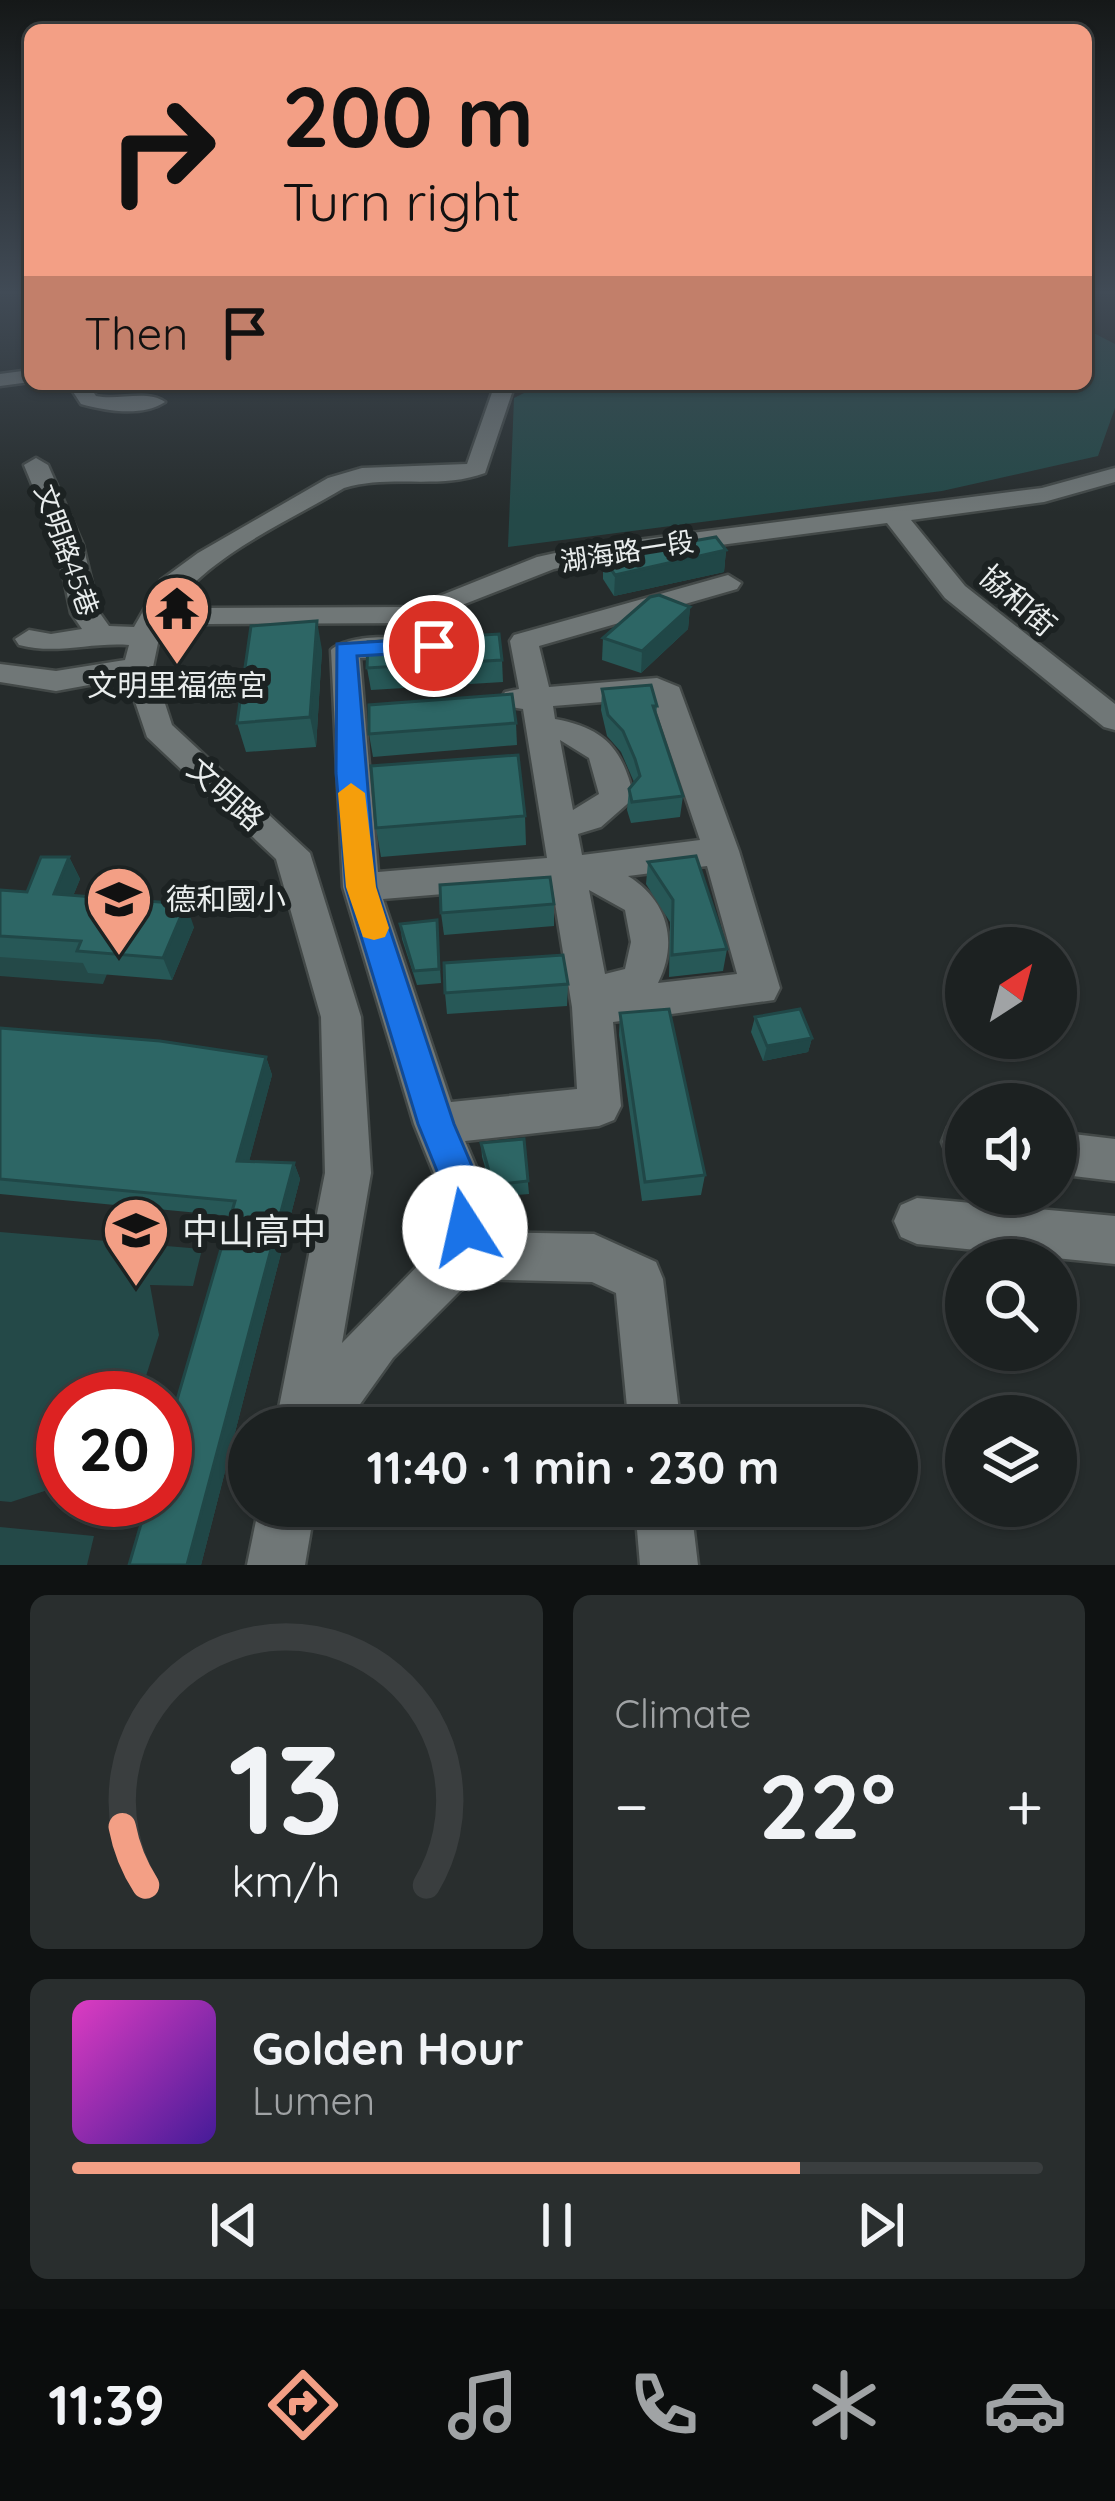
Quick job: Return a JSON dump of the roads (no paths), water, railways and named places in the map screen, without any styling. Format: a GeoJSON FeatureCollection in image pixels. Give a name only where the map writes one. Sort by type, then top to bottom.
{"type":"FeatureCollection","features":[{"type":"Feature","properties":{"kind":"street"},"geometry":{"type":"LineString","coordinates":[[82,390],[88,400],[108,405],[154,402]]}},
{"type":"Feature","properties":{"kind":"street"},"geometry":{"type":"LineString","coordinates":[[0,673],[56,681],[143,652],[158,601],[188,572],[336,483],[362,475],[461,474],[477,468],[504,390]]}},
{"type":"Feature","properties":{"kind":"street","name":"文明路45巷"},"geometry":{"type":"LineString","coordinates":[[36,465],[70,545],[85,613],[100,634],[143,652]]}},
{"type":"Feature","properties":{"kind":"street","name":"湖海路一段"},"geometry":{"type":"LineString","coordinates":[[143,652],[204,616],[416,615],[546,563],[1044,495],[1115,475]]}},
{"type":"Feature","properties":{"kind":"street","name":"協和街"},"geometry":{"type":"LineString","coordinates":[[893,514],[956,592],[1115,720]]}},
{"type":"Feature","properties":{"kind":"street"},"geometry":{"type":"LineString","coordinates":[[436,1124],[599,1106],[591,1000],[570,874],[538,713],[513,642],[728,583]]}},
{"type":"Feature","properties":{"kind":"street","name":"文明路45巷"},"geometry":{"type":"LineString","coordinates":[[29,639],[51,644],[100,634]]}},
{"type":"Feature","properties":{"kind":"street"},"geometry":{"type":"LineString","coordinates":[[327,1407],[376,1340],[462,1256],[468,1201],[436,1124],[361,887],[345,650],[434,646]]}},
{"type":"Feature","properties":{"kind":"street","name":"文明路"},"geometry":{"type":"LineString","coordinates":[[143,652],[158,730],[292,853],[341,1017],[348,1173],[306,1407]]}},
{"type":"Feature","properties":{"kind":"street"},"geometry":{"type":"LineString","coordinates":[[538,713],[657,688],[668,694],[766,1000],[591,1000]]}},
{"type":"Feature","properties":{"kind":"street"},"geometry":{"type":"LineString","coordinates":[[489,700],[538,713],[592,738],[606,751],[617,798],[610,806],[561,826]]}},
{"type":"Feature","properties":{"kind":"street"},"geometry":{"type":"LineString","coordinates":[[349,706],[395,704]]}},
{"type":"Feature","properties":{"kind":"street"},"geometry":{"type":"LineString","coordinates":[[361,887],[570,874],[721,850]]}},
{"type":"Feature","properties":{"kind":"street"},"geometry":{"type":"LineString","coordinates":[[570,874],[600,876],[626,888],[644,913],[651,945],[652,960],[638,982],[591,1000]]}},
{"type":"Feature","properties":{"kind":"street"},"geometry":{"type":"LineString","coordinates":[[1077,1155],[1115,1160]]}},
{"type":"Feature","properties":{"kind":"street"},"geometry":{"type":"LineString","coordinates":[[917,1221],[1115,1240]]}},
{"type":"Feature","properties":{"kind":"street"},"geometry":{"type":"LineString","coordinates":[[462,1256],[594,1258],[639,1279],[653,1407]]}},
{"type":"Feature","properties":{"kind":"street"},"geometry":{"type":"LineString","coordinates":[[276,1565],[283,1527]]}},
{"type":"Feature","properties":{"kind":"street"},"geometry":{"type":"LineString","coordinates":[[665,1527],[669,1565]]}},
{"type":"Feature","properties":{"kind":"place","name":"文明里福德宮"},"geometry":{"type":"Point","coordinates":[177,667]}},
{"type":"Feature","properties":{"kind":"place","name":"德和國小"},"geometry":{"type":"Point","coordinates":[119,958]}},
{"type":"Feature","properties":{"kind":"place","name":"中山高中"},"geometry":{"type":"Point","coordinates":[136,1289]}}]}
